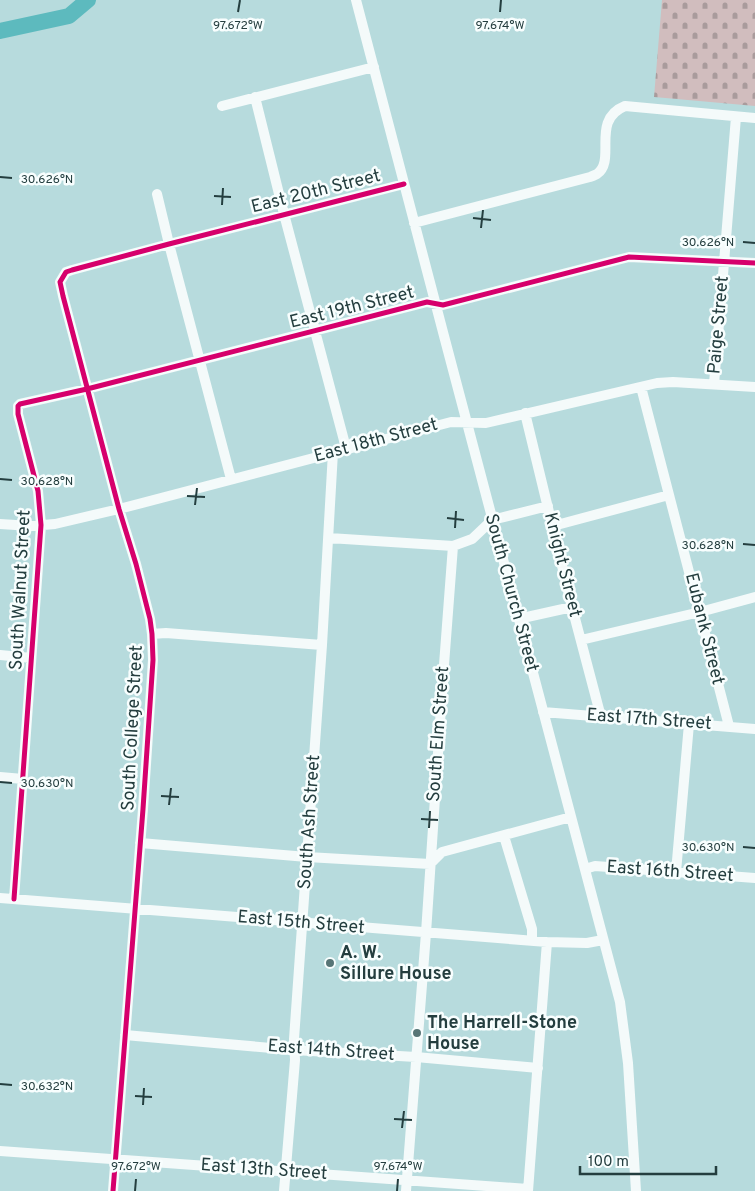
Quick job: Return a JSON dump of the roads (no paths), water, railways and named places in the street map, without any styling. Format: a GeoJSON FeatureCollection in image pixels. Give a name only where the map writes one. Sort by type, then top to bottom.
{"type":"FeatureCollection","features":[{"type":"Feature","properties":{"kind":"street","name":"South Church Street"},"geometry":{"type":"LineString","coordinates":[[356,0],[620,1002],[628,1063],[636,1191]]}},
{"type":"Feature","properties":{"kind":"street"},"geometry":{"type":"LineString","coordinates":[[222,106],[374,67]]}},
{"type":"Feature","properties":{"kind":"street"},"geometry":{"type":"LineString","coordinates":[[255,97],[346,448]]}},
{"type":"Feature","properties":{"kind":"street"},"geometry":{"type":"LineString","coordinates":[[414,222],[597,174],[602,169],[604,162],[607,124],[612,113],[624,106],[755,118]]}},
{"type":"Feature","properties":{"kind":"street","name":"Paige Street"},"geometry":{"type":"LineString","coordinates":[[714,384],[736,117]]}},
{"type":"Feature","properties":{"kind":"street","name":"East 20th Street"},"geometry":{"type":"LineString","coordinates":[[62,277],[66,272],[72,270],[404,184]]}},
{"type":"Feature","properties":{"kind":"street"},"geometry":{"type":"LineString","coordinates":[[157,194],[231,479]]}},
{"type":"Feature","properties":{"kind":"street","name":"East 19th Street"},"geometry":{"type":"LineString","coordinates":[[18,406],[427,302],[442,305],[629,257],[755,263]]}},
{"type":"Feature","properties":{"kind":"street","name":"South College Street"},"geometry":{"type":"LineString","coordinates":[[62,277],[60,282],[61,290],[119,509],[136,564],[152,634],[153,660],[113,1191]]}},
{"type":"Feature","properties":{"kind":"street","name":"East 18th Street"},"geometry":{"type":"LineString","coordinates":[[0,524],[31,526],[55,524],[451,422],[486,424],[657,382],[755,387]]}},
{"type":"Feature","properties":{"kind":"street","name":"Eubank Street"},"geometry":{"type":"LineString","coordinates":[[641,386],[729,726]]}},
{"type":"Feature","properties":{"kind":"street","name":"South Walnut Street"},"geometry":{"type":"LineString","coordinates":[[14,899],[41,525],[38,491],[18,414],[18,406]]}},
{"type":"Feature","properties":{"kind":"street","name":"Knight Street"},"geometry":{"type":"LineString","coordinates":[[525,414],[601,717]]}},
{"type":"Feature","properties":{"kind":"street","name":"South Ash Street"},"geometry":{"type":"LineString","coordinates":[[284,1191],[295,1060],[294,1039],[322,645],[333,452]]}},
{"type":"Feature","properties":{"kind":"street"},"geometry":{"type":"LineString","coordinates":[[553,526],[669,496]]}},
{"type":"Feature","properties":{"kind":"street"},"geometry":{"type":"LineString","coordinates":[[329,538],[453,546],[472,539],[492,520],[548,506]]}},
{"type":"Feature","properties":{"kind":"street","name":"South Elm Street"},"geometry":{"type":"LineString","coordinates":[[406,1191],[453,546]]}},
{"type":"Feature","properties":{"kind":"street"},"geometry":{"type":"LineString","coordinates":[[581,640],[755,597]]}},
{"type":"Feature","properties":{"kind":"street"},"geometry":{"type":"LineString","coordinates":[[518,619],[572,606]]}},
{"type":"Feature","properties":{"kind":"street"},"geometry":{"type":"LineString","coordinates":[[152,634],[166,633],[322,645]]}},
{"type":"Feature","properties":{"kind":"street"},"geometry":{"type":"LineString","coordinates":[[0,655],[30,658]]}},
{"type":"Feature","properties":{"kind":"street","name":"East 17th Street"},"geometry":{"type":"LineString","coordinates":[[543,712],[755,729]]}},
{"type":"Feature","properties":{"kind":"street"},"geometry":{"type":"LineString","coordinates":[[676,872],[688,724]]}},
{"type":"Feature","properties":{"kind":"street"},"geometry":{"type":"LineString","coordinates":[[0,777],[23,779]]}},
{"type":"Feature","properties":{"kind":"street"},"geometry":{"type":"LineString","coordinates":[[140,843],[307,857],[430,864],[442,852],[571,817]]}},
{"type":"Feature","properties":{"kind":"street"},"geometry":{"type":"LineString","coordinates":[[504,836],[532,929],[532,940]]}},
{"type":"Feature","properties":{"kind":"street","name":"East 16th Street"},"geometry":{"type":"LineString","coordinates":[[585,869],[595,866],[755,878]]}},
{"type":"Feature","properties":{"kind":"street","name":"East 15th Street"},"geometry":{"type":"LineString","coordinates":[[0,898],[548,942],[587,943],[603,940]]}},
{"type":"Feature","properties":{"kind":"street"},"geometry":{"type":"LineString","coordinates":[[528,1190],[548,942]]}},
{"type":"Feature","properties":{"kind":"street","name":"East 14th Street"},"geometry":{"type":"LineString","coordinates":[[125,1035],[538,1068]]}},
{"type":"Feature","properties":{"kind":"street","name":"East 13th Street"},"geometry":{"type":"LineString","coordinates":[[0,1151],[528,1190]]}},
{"type":"Feature","properties":{"kind":"waterway"},"geometry":{"type":"LineString","coordinates":[[0,31],[69,16],[88,0]]}},
{"type":"Feature","properties":{"kind":"place","name":"A. W. Sillure House"},"geometry":{"type":"Point","coordinates":[330,963]}},
{"type":"Feature","properties":{"kind":"place","name":"The Harrell-Stone House"},"geometry":{"type":"Point","coordinates":[417,1033]}}]}
